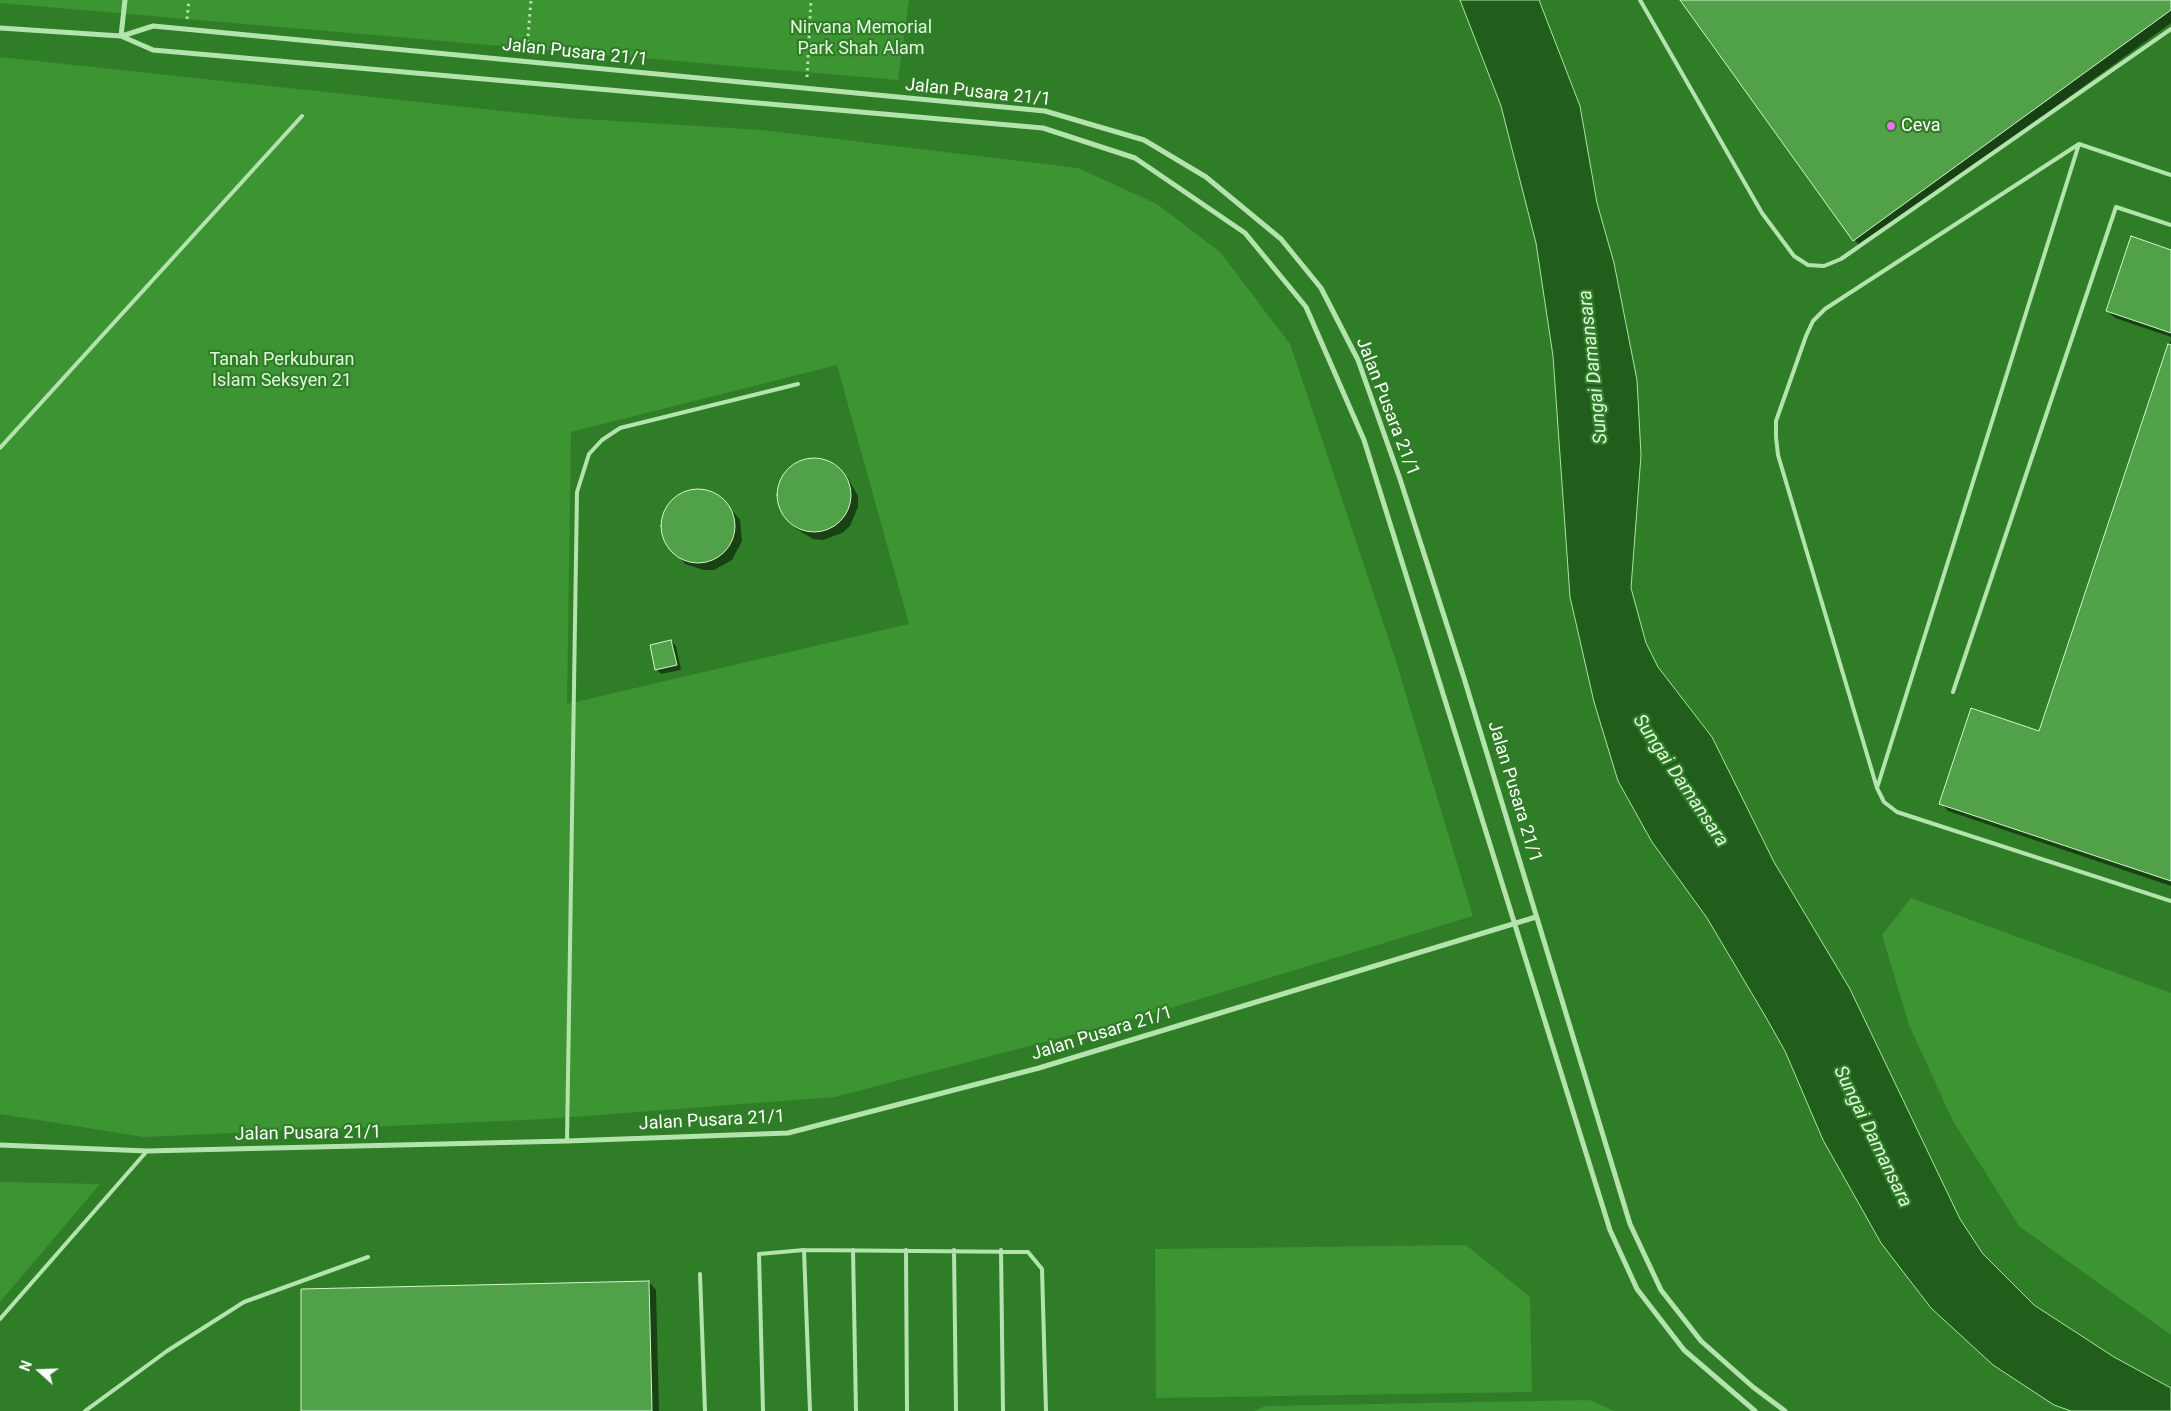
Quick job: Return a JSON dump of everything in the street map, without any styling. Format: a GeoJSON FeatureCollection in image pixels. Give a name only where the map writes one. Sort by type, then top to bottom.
{"type":"FeatureCollection","features":[{"type":"Feature","properties":{"kind":"street"},"geometry":{"type":"LineString","coordinates":[[122,36],[125,0]]}},
{"type":"Feature","properties":{"kind":"street","name":"Jalan Pusara 21/1"},"geometry":{"type":"LineString","coordinates":[[122,36],[153,26],[807,90],[1045,111],[1144,140],[1206,177],[1281,239],[1321,288],[1358,360],[1400,479],[1464,678],[1522,863],[1536,917],[1630,1224],[1661,1290],[1701,1341],[1753,1387],[1785,1411]]}},
{"type":"Feature","properties":{"kind":"street","name":"Jalan Pusara 21/1"},"geometry":{"type":"LineString","coordinates":[[0,28],[122,36],[152,50],[1043,128],[1135,158],[1245,233],[1306,307],[1364,440],[1516,923],[1610,1230],[1637,1289],[1684,1350],[1755,1411]]}},
{"type":"Feature","properties":{"kind":"street","name":"Jalan Pusara 21/1"},"geometry":{"type":"LineString","coordinates":[[0,1145],[147,1151],[568,1141],[788,1133],[1040,1068],[1536,917]]}},
{"type":"Feature","properties":{"kind":"lane"},"geometry":{"type":"LineString","coordinates":[[1640,0],[1762,213],[1794,256],[1808,265],[1824,266],[1841,259],[2171,29]]}},
{"type":"Feature","properties":{"kind":"lane"},"geometry":{"type":"LineString","coordinates":[[0,448],[302,116]]}},
{"type":"Feature","properties":{"kind":"lane"},"geometry":{"type":"LineString","coordinates":[[2079,144],[2171,175]]}},
{"type":"Feature","properties":{"kind":"lane"},"geometry":{"type":"LineString","coordinates":[[2079,144],[1825,309],[1813,321],[1776,421],[1778,455],[1877,788],[1884,802],[1897,812],[2171,901]]}},
{"type":"Feature","properties":{"kind":"lane"},"geometry":{"type":"LineString","coordinates":[[1877,788],[2079,144]]}},
{"type":"Feature","properties":{"kind":"lane"},"geometry":{"type":"LineString","coordinates":[[1953,692],[2116,207],[2171,226]]}},
{"type":"Feature","properties":{"kind":"lane"},"geometry":{"type":"LineString","coordinates":[[568,1141],[577,492],[589,454],[602,440],[620,428],[798,384]]}},
{"type":"Feature","properties":{"kind":"lane"},"geometry":{"type":"LineString","coordinates":[[0,1319],[147,1151]]}},
{"type":"Feature","properties":{"kind":"lane"},"geometry":{"type":"LineString","coordinates":[[804,1250],[810,1411]]}},
{"type":"Feature","properties":{"kind":"lane"},"geometry":{"type":"LineString","coordinates":[[763,1411],[759,1254],[804,1250],[1001,1250],[1028,1252],[1042,1269],[1046,1411]]}},
{"type":"Feature","properties":{"kind":"lane"},"geometry":{"type":"LineString","coordinates":[[853,1250],[856,1411]]}},
{"type":"Feature","properties":{"kind":"lane"},"geometry":{"type":"LineString","coordinates":[[906,1250],[907,1411]]}},
{"type":"Feature","properties":{"kind":"lane"},"geometry":{"type":"LineString","coordinates":[[954,1250],[956,1411]]}},
{"type":"Feature","properties":{"kind":"lane"},"geometry":{"type":"LineString","coordinates":[[1001,1250],[1003,1411]]}},
{"type":"Feature","properties":{"kind":"lane"},"geometry":{"type":"LineString","coordinates":[[85,1411],[167,1351],[244,1302],[368,1257]]}},
{"type":"Feature","properties":{"kind":"lane"},"geometry":{"type":"LineString","coordinates":[[700,1274],[705,1411]]}},
{"type":"Feature","properties":{"kind":"path"},"geometry":{"type":"LineString","coordinates":[[186,29],[189,0]]}},
{"type":"Feature","properties":{"kind":"path"},"geometry":{"type":"LineString","coordinates":[[526,62],[531,0]]}},
{"type":"Feature","properties":{"kind":"path"},"geometry":{"type":"LineString","coordinates":[[807,90],[811,0]]}},
{"type":"Feature","properties":{"kind":"green space","name":"Nirvana Memorial Park Shah Alam"},"geometry":{"type":"Polygon","coordinates":[[[0,0],[909,0],[898,80],[0,3],[0,0]]]}},
{"type":"Feature","properties":{"kind":"green space","name":"Tanah Perkuburan Islam Seksyen 21"},"geometry":{"type":"Polygon","coordinates":[[[0,57],[568,118],[762,130],[1078,168],[1157,204],[1220,252],[1290,344],[1394,655],[1473,916],[1147,1015],[835,1097],[546,1119],[144,1137],[0,1114],[0,57]],[[837,365],[571,432],[567,704],[909,624],[837,365]]]}},
{"type":"Feature","properties":{"kind":"green space"},"geometry":{"type":"Polygon","coordinates":[[[1911,898],[2171,993],[2171,1335],[2019,1226],[1953,1121],[1909,1025],[1882,935],[1911,898]]]}},
{"type":"Feature","properties":{"kind":"green space"},"geometry":{"type":"Polygon","coordinates":[[[0,1182],[100,1184],[0,1302],[0,1182]]]}},
{"type":"Feature","properties":{"kind":"green space"},"geometry":{"type":"Polygon","coordinates":[[[1466,1245],[1530,1297],[1532,1392],[1156,1398],[1155,1249],[1466,1245]]]}},
{"type":"Feature","properties":{"kind":"green space"},"geometry":{"type":"Polygon","coordinates":[[[1589,1400],[1615,1411],[1254,1411],[1265,1406],[1589,1400]]]}},
{"type":"Feature","properties":{"kind":"water","name":"Sungai Damansara"},"geometry":{"type":"Polygon","coordinates":[[[1460,0],[1539,0],[1580,106],[1597,203],[1614,263],[1637,380],[1641,455],[1631,588],[1646,643],[1658,667],[1712,737],[1774,862],[1850,989],[1960,1219],[1983,1254],[2034,1305],[2114,1357],[2171,1388],[2171,1411],[2071,1411],[2054,1405],[1993,1365],[1931,1308],[1881,1243],[1823,1140],[1785,1051],[1764,1014],[1707,918],[1652,842],[1618,781],[1594,702],[1570,597],[1553,356],[1536,243],[1501,106],[1460,0]]]}},
{"type":"Feature","properties":{"kind":"building","name":"Ceva"},"geometry":{"type":"Polygon","coordinates":[[[1680,0],[2171,0],[2171,10],[1853,241],[1680,0]]]}},
{"type":"Feature","properties":{"kind":"building"},"geometry":{"type":"Polygon","coordinates":[[[2131,236],[2171,250],[2171,333],[2106,311],[2131,236]]]}},
{"type":"Feature","properties":{"kind":"building"},"geometry":{"type":"Polygon","coordinates":[[[2168,344],[2171,345],[2171,881],[1939,804],[1971,708],[2039,731],[2168,344]]]}},
{"type":"Feature","properties":{"kind":"building"},"geometry":{"type":"Polygon","coordinates":[[[807,458],[821,458],[835,464],[845,474],[851,488],[851,502],[845,516],[835,526],[821,532],[807,532],[793,526],[783,516],[777,502],[777,488],[783,474],[793,464],[807,458]]]}},
{"type":"Feature","properties":{"kind":"building"},"geometry":{"type":"Polygon","coordinates":[[[698,489],[719,495],[729,505],[735,526],[729,547],[719,557],[698,563],[677,557],[667,547],[661,526],[667,505],[677,495],[698,489]]]}},
{"type":"Feature","properties":{"kind":"building"},"geometry":{"type":"Polygon","coordinates":[[[671,640],[677,665],[655,670],[650,645],[671,640]]]}},
{"type":"Feature","properties":{"kind":"building"},"geometry":{"type":"Polygon","coordinates":[[[649,1281],[652,1411],[301,1411],[301,1289],[649,1281]]]}},
{"type":"Feature","properties":{"kind":"place","name":"Ceva"},"geometry":{"type":"Point","coordinates":[1891,126]}}]}
